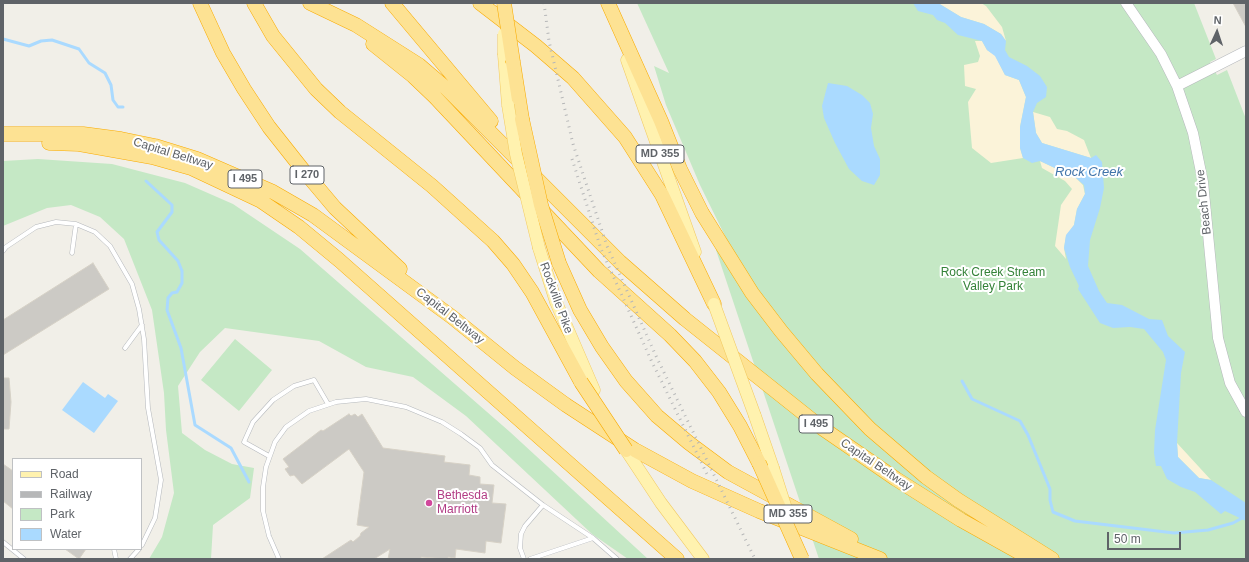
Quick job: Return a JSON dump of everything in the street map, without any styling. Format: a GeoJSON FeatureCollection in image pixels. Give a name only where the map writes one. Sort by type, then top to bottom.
{"type":"FeatureCollection","features":[{"type":"Feature","properties":{"kind":"highway","name":"I 270"},"geometry":{"type":"LineString","coordinates":[[200,3],[223,53],[244,89],[269,127],[303,170],[335,208],[452,317]]}},
{"type":"Feature","properties":{"kind":"highway","name":"Capital Beltway"},"geometry":{"type":"LineString","coordinates":[[309,3],[356,26],[419,64],[447,89],[620,262],[685,319],[822,428],[903,484],[961,520],[1031,559]]}},
{"type":"Feature","properties":{"kind":"highway"},"geometry":{"type":"LineString","coordinates":[[309,3],[352,29],[413,76],[436,97],[599,271],[675,340],[695,361],[719,392],[740,426],[759,463],[803,559]]}},
{"type":"Feature","properties":{"kind":"highway"},"geometry":{"type":"LineString","coordinates":[[392,3],[561,203]]}},
{"type":"Feature","properties":{"kind":"highway"},"geometry":{"type":"LineString","coordinates":[[480,3],[536,46],[573,78],[625,137],[662,196],[714,304]]}},
{"type":"Feature","properties":{"kind":"highway"},"geometry":{"type":"LineString","coordinates":[[503,3],[509,58],[522,119],[541,205],[559,263],[580,310],[602,347],[626,382],[657,416],[689,443],[728,472],[888,559]]}},
{"type":"Feature","properties":{"kind":"highway"},"geometry":{"type":"LineString","coordinates":[[608,3],[661,121],[680,169],[702,213],[748,286],[781,331],[817,374],[865,423],[926,477],[958,500],[1052,559]]}},
{"type":"Feature","properties":{"kind":"highway"},"geometry":{"type":"LineString","coordinates":[[257,8],[273,36],[316,89],[340,112],[460,210],[493,241],[513,264],[532,292],[581,382],[626,450]]}},
{"type":"Feature","properties":{"kind":"highway","name":"Capital Beltway"},"geometry":{"type":"LineString","coordinates":[[3,134],[83,134],[121,139],[155,146],[197,159],[233,173],[273,192],[312,215],[452,317],[515,368],[566,405],[635,450],[692,481],[759,511],[880,559]]}},
{"type":"Feature","properties":{"kind":"highway"},"geometry":{"type":"LineString","coordinates":[[3,144],[38,142],[79,144],[152,157],[191,168],[261,201],[299,227],[339,260],[677,559]]}},
{"type":"Feature","properties":{"kind":"main road","name":"MD 355"},"geometry":{"type":"LineString","coordinates":[[608,3],[773,468],[803,559]]}},
{"type":"Feature","properties":{"kind":"main road","name":"Rockville Pike"},"geometry":{"type":"LineString","coordinates":[[509,58],[508,105],[516,154],[539,248],[556,302],[594,390],[626,450],[661,503],[703,559]]}},
{"type":"Feature","properties":{"kind":"street","name":"Beach Drive"},"geometry":{"type":"LineString","coordinates":[[1126,3],[1156,46],[1176,86],[1193,134],[1200,166],[1215,319],[1220,353],[1230,383],[1246,412]]}},
{"type":"Feature","properties":{"kind":"street"},"geometry":{"type":"LineString","coordinates":[[1176,86],[1246,51]]}},
{"type":"Feature","properties":{"kind":"lane"},"geometry":{"type":"LineString","coordinates":[[3,251],[6,246],[36,227],[56,222],[76,224],[95,232],[110,246],[132,284],[142,325],[148,408],[161,480],[155,518],[142,542]]}},
{"type":"Feature","properties":{"kind":"lane"},"geometry":{"type":"LineString","coordinates":[[72,253],[76,224]]}},
{"type":"Feature","properties":{"kind":"lane"},"geometry":{"type":"LineString","coordinates":[[125,348],[142,325]]}},
{"type":"Feature","properties":{"kind":"lane"},"geometry":{"type":"LineString","coordinates":[[269,456],[244,442],[253,422],[273,400],[294,386],[314,380],[328,404]]}},
{"type":"Feature","properties":{"kind":"lane"},"geometry":{"type":"LineString","coordinates":[[279,559],[269,536],[263,510],[263,487],[269,456],[275,442],[286,427],[309,411],[328,404],[366,399],[406,407],[442,422],[462,434],[480,448],[492,466],[543,505],[593,538],[617,559]]}},
{"type":"Feature","properties":{"kind":"lane"},"geometry":{"type":"LineString","coordinates":[[524,559],[520,548],[521,534],[525,526],[543,505]]}},
{"type":"Feature","properties":{"kind":"lane"},"geometry":{"type":"LineString","coordinates":[[530,559],[593,538]]}},
{"type":"Feature","properties":{"kind":"lane"},"geometry":{"type":"LineString","coordinates":[[3,542],[12,549]]}},
{"type":"Feature","properties":{"kind":"lane"},"geometry":{"type":"LineString","coordinates":[[13,550],[24,559]]}},
{"type":"Feature","properties":{"kind":"lane"},"geometry":{"type":"LineString","coordinates":[[130,559],[137,550]]}},
{"type":"Feature","properties":{"kind":"green space","name":"Rock Creek Stream Valley Park"},"geometry":{"type":"Polygon","coordinates":[[[637,3],[1194,3],[1216,59],[1210,62],[1217,75],[1227,70],[1246,119],[1246,559],[819,559],[716,250],[728,242],[700,185],[666,105],[654,66],[669,73],[637,3]]]}},
{"type":"Feature","properties":{"kind":"green space"},"geometry":{"type":"Polygon","coordinates":[[[38,159],[112,164],[185,183],[233,204],[300,249],[510,432],[648,559],[628,559],[592,534],[466,416],[413,377],[366,367],[319,341],[225,328],[200,352],[178,386],[182,433],[205,450],[232,464],[254,468],[250,498],[213,525],[211,559],[149,559],[162,537],[174,493],[166,430],[164,393],[152,310],[124,239],[100,217],[71,205],[47,208],[3,226],[3,161],[38,159]]]}},
{"type":"Feature","properties":{"kind":"green space"},"geometry":{"type":"Polygon","coordinates":[[[235,339],[272,370],[239,411],[201,380],[235,339]]]}},
{"type":"Feature","properties":{"kind":"sand"},"geometry":{"type":"Polygon","coordinates":[[[938,3],[981,3],[986,6],[1002,27],[1006,41],[1001,34],[984,24],[961,17],[938,3]]]}},
{"type":"Feature","properties":{"kind":"sand"},"geometry":{"type":"Polygon","coordinates":[[[975,41],[982,41],[987,50],[995,55],[1005,75],[1019,80],[1026,97],[1020,127],[1020,148],[1023,158],[991,163],[972,148],[968,102],[976,89],[965,86],[964,65],[978,62],[980,56],[975,41]]]}},
{"type":"Feature","properties":{"kind":"sand"},"geometry":{"type":"Polygon","coordinates":[[[1033,112],[1050,117],[1057,129],[1067,131],[1084,140],[1091,158],[1042,143],[1036,133],[1033,112]]]}},
{"type":"Feature","properties":{"kind":"sand"},"geometry":{"type":"Polygon","coordinates":[[[1040,161],[1076,178],[1083,185],[1085,194],[1077,209],[1074,225],[1066,236],[1064,248],[1066,259],[1055,246],[1061,205],[1072,189],[1065,181],[1042,168],[1040,161]]]}},
{"type":"Feature","properties":{"kind":"sand"},"geometry":{"type":"Polygon","coordinates":[[[1177,443],[1211,480],[1199,478],[1178,457],[1177,443]]]}},
{"type":"Feature","properties":{"kind":"water","name":"Rock Creek"},"geometry":{"type":"Polygon","coordinates":[[[913,3],[938,3],[961,17],[984,24],[1001,34],[1006,41],[1005,50],[1009,57],[1027,66],[1040,76],[1047,87],[1046,97],[1037,103],[1033,112],[1036,133],[1042,143],[1091,158],[1096,155],[1102,162],[1104,188],[1100,208],[1090,240],[1088,266],[1099,291],[1107,303],[1122,305],[1149,319],[1162,320],[1168,336],[1185,352],[1181,373],[1177,443],[1178,457],[1199,478],[1211,480],[1246,503],[1246,521],[1225,511],[1221,514],[1195,492],[1181,487],[1167,479],[1161,466],[1156,466],[1154,453],[1155,430],[1166,360],[1163,352],[1144,329],[1130,327],[1113,328],[1100,323],[1078,289],[1079,286],[1070,267],[1064,248],[1066,235],[1074,225],[1077,209],[1085,194],[1084,185],[1076,178],[1040,161],[1032,163],[1023,158],[1020,148],[1020,127],[1026,97],[1019,80],[1005,75],[995,56],[987,50],[982,41],[958,35],[945,23],[937,20],[933,15],[918,11],[913,3]]]}},
{"type":"Feature","properties":{"kind":"water"},"geometry":{"type":"Polygon","coordinates":[[[828,83],[847,86],[862,95],[870,103],[873,114],[871,128],[874,146],[880,159],[880,175],[874,185],[862,181],[849,169],[835,143],[824,118],[822,106],[828,83]]]}},
{"type":"Feature","properties":{"kind":"water"},"geometry":{"type":"Polygon","coordinates":[[[83,382],[105,398],[108,394],[118,401],[94,433],[62,410],[83,382]]]}},
{"type":"Feature","properties":{"kind":"building"},"geometry":{"type":"Polygon","coordinates":[[[1233,3],[1246,3],[1246,27],[1233,3]]]}},
{"type":"Feature","properties":{"kind":"building"},"geometry":{"type":"Polygon","coordinates":[[[93,263],[109,289],[3,355],[3,320],[93,263]]]}},
{"type":"Feature","properties":{"kind":"building"},"geometry":{"type":"Polygon","coordinates":[[[3,378],[9,378],[11,402],[9,429],[3,429],[3,378]]]}},
{"type":"Feature","properties":{"kind":"building","name":"Bethesda Marriott"},"geometry":{"type":"Polygon","coordinates":[[[349,414],[351,416],[355,414],[358,417],[362,414],[383,448],[445,456],[444,462],[470,465],[469,475],[480,477],[480,484],[494,485],[492,503],[506,504],[501,543],[486,541],[485,553],[456,549],[455,558],[448,557],[448,559],[421,557],[421,559],[388,559],[390,549],[374,559],[322,559],[351,540],[353,542],[369,527],[357,525],[364,472],[349,449],[302,484],[294,475],[290,476],[285,469],[289,467],[283,459],[321,430],[323,431],[349,414]]]}},
{"type":"Feature","properties":{"kind":"building"},"geometry":{"type":"Polygon","coordinates":[[[3,464],[12,470],[12,508],[3,501],[3,464]]]}},
{"type":"Feature","properties":{"kind":"building"},"geometry":{"type":"Polygon","coordinates":[[[66,550],[85,550],[79,559],[66,550]]]}},
{"type":"Feature","properties":{"kind":"waterway"},"geometry":{"type":"LineString","coordinates":[[3,39],[29,46],[41,41],[52,40],[79,49],[89,63],[105,73],[111,85],[113,100],[118,107],[123,107]]}},
{"type":"Feature","properties":{"kind":"waterway"},"geometry":{"type":"LineString","coordinates":[[146,181],[172,205],[172,212],[157,232],[159,240],[178,261],[182,271],[182,283],[177,292],[172,293],[168,298],[167,310],[181,348],[195,425],[231,448],[249,482]]}},
{"type":"Feature","properties":{"kind":"waterway"},"geometry":{"type":"LineString","coordinates":[[962,381],[972,399],[1020,421],[1028,435],[1050,489],[1050,500],[1053,512],[1075,521],[1174,533],[1208,530],[1233,523],[1246,516]]}},
{"type":"Feature","properties":{"kind":"railway"},"geometry":{"type":"LineString","coordinates":[[544,3],[549,41],[573,144],[607,246],[656,356],[755,559]]}},
{"type":"Feature","properties":{"kind":"railway"},"geometry":{"type":"LineString","coordinates":[[572,159],[601,249],[651,360],[708,476]]}},
{"type":"Feature","properties":{"kind":"place","name":"Bethesda Marriott"},"geometry":{"type":"Point","coordinates":[429,503]}}]}
